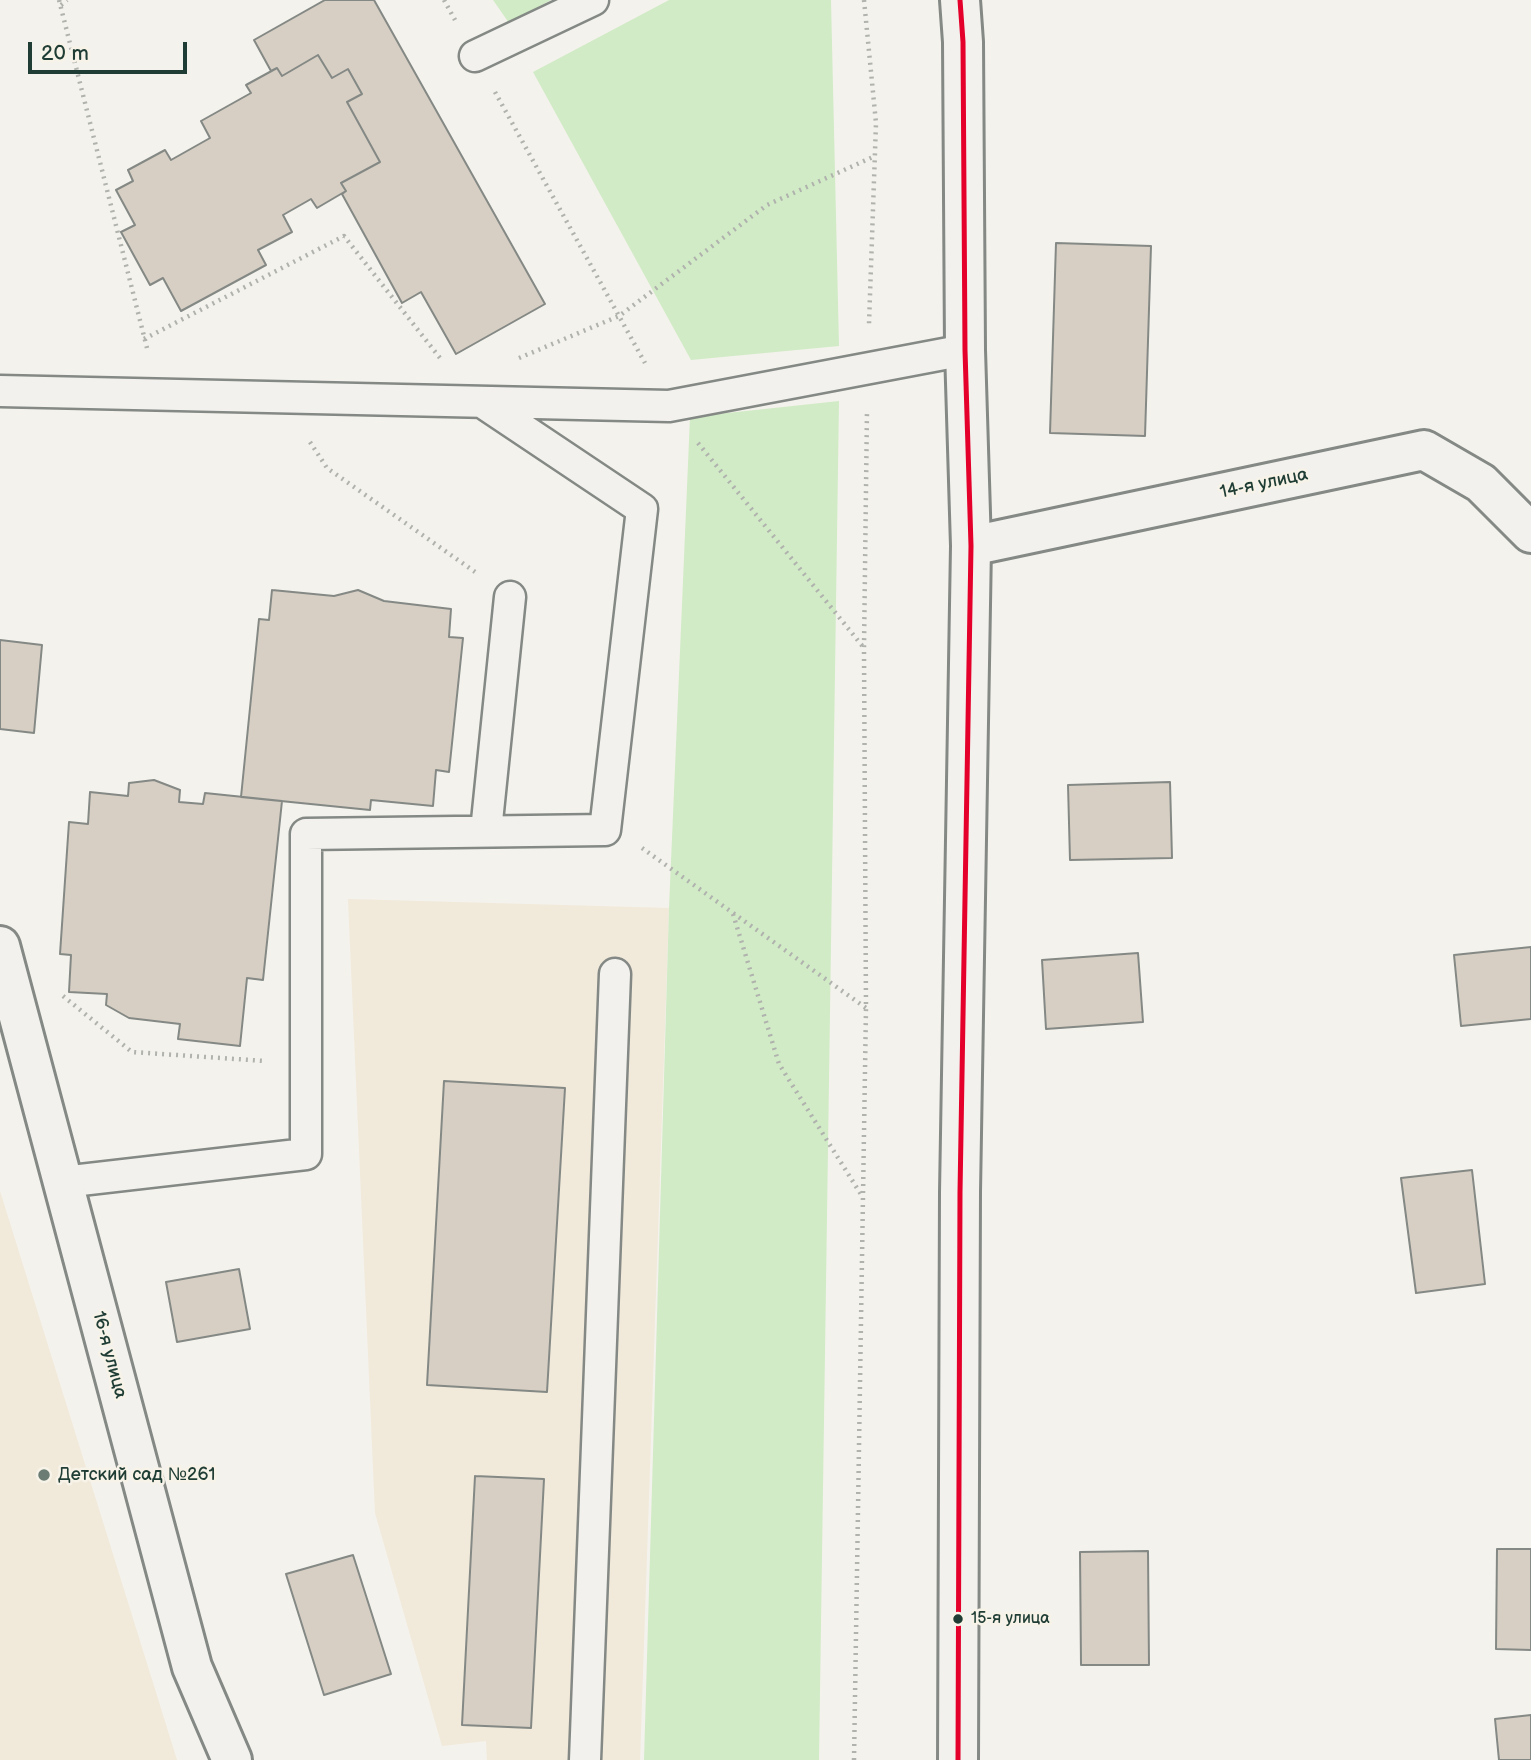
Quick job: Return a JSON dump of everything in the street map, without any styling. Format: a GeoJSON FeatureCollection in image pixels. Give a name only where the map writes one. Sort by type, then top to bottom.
{"type":"FeatureCollection","features":[{"type":"Feature","properties":{"kind":"main road"},"geometry":{"type":"LineString","coordinates":[[958,1760],[960,1192],[971,546],[965,350],[963,42],[960,0]]}},
{"type":"Feature","properties":{"kind":"main road","name":"14-я улица"},"geometry":{"type":"LineString","coordinates":[[971,546],[1424,450],[1481,483],[1531,533]]}},
{"type":"Feature","properties":{"kind":"main road","name":"16-я улица"},"geometry":{"type":"LineString","coordinates":[[0,946],[192,1667],[232,1760]]}},
{"type":"Feature","properties":{"kind":"lane"},"geometry":{"type":"LineString","coordinates":[[475,56],[593,0]]}},
{"type":"Feature","properties":{"kind":"lane"},"geometry":{"type":"LineString","coordinates":[[0,391],[669,406],[965,350]]}},
{"type":"Feature","properties":{"kind":"lane"},"geometry":{"type":"LineString","coordinates":[[63,1182],[306,1154],[306,834],[605,830],[642,509],[482,402]]}},
{"type":"Feature","properties":{"kind":"lane"},"geometry":{"type":"LineString","coordinates":[[486,831],[510,597]]}},
{"type":"Feature","properties":{"kind":"lane"},"geometry":{"type":"LineString","coordinates":[[585,1760],[615,974]]}},
{"type":"Feature","properties":{"kind":"path"},"geometry":{"type":"LineString","coordinates":[[67,0],[60,3],[158,394]]}},
{"type":"Feature","properties":{"kind":"path"},"geometry":{"type":"LineString","coordinates":[[444,0],[669,406],[864,649]]}},
{"type":"Feature","properties":{"kind":"path"},"geometry":{"type":"LineString","coordinates":[[854,1760],[866,1008],[864,649],[868,368],[876,123],[864,0]]}},
{"type":"Feature","properties":{"kind":"path"},"geometry":{"type":"LineString","coordinates":[[509,363],[619,316],[767,205],[875,156]]}},
{"type":"Feature","properties":{"kind":"path"},"geometry":{"type":"LineString","coordinates":[[144,339],[344,236],[443,362]]}},
{"type":"Feature","properties":{"kind":"path"},"geometry":{"type":"LineString","coordinates":[[281,397],[327,468],[510,597]]}},
{"type":"Feature","properties":{"kind":"path"},"geometry":{"type":"LineString","coordinates":[[607,813],[642,847],[866,1008]]}},
{"type":"Feature","properties":{"kind":"path"},"geometry":{"type":"LineString","coordinates":[[733,913],[779,1064],[863,1198]]}},
{"type":"Feature","properties":{"kind":"path"},"geometry":{"type":"LineString","coordinates":[[61,994],[132,1052],[306,1064]]}},
{"type":"Feature","properties":{"kind":"shaded area"},"geometry":{"type":"Polygon","coordinates":[[[348,899],[669,908],[640,1760],[487,1760],[486,1741],[442,1746],[375,1513],[348,899]]]}},
{"type":"Feature","properties":{"kind":"shaded area","name":"Детский сад №261"},"geometry":{"type":"Polygon","coordinates":[[[0,1191],[177,1760],[0,1760],[0,1191]]]}},
{"type":"Feature","properties":{"kind":"green space"},"geometry":{"type":"Polygon","coordinates":[[[493,0],[551,0],[509,23],[493,0]]]}},
{"type":"Feature","properties":{"kind":"green space"},"geometry":{"type":"Polygon","coordinates":[[[669,0],[831,0],[839,346],[691,360],[533,72],[669,0]]]}},
{"type":"Feature","properties":{"kind":"green space"},"geometry":{"type":"Polygon","coordinates":[[[839,401],[819,1760],[644,1760],[669,908],[690,417],[839,401]]]}},
{"type":"Feature","properties":{"kind":"building"},"geometry":{"type":"Polygon","coordinates":[[[325,0],[374,0],[545,304],[456,354],[421,292],[402,303],[342,194],[346,191],[341,183],[380,162],[347,102],[362,94],[348,69],[332,78],[318,55],[282,76],[277,68],[271,71],[254,40],[325,0]]]}},
{"type":"Feature","properties":{"kind":"building"},"geometry":{"type":"Polygon","coordinates":[[[318,55],[332,78],[348,69],[362,94],[347,102],[380,162],[341,183],[346,191],[317,208],[311,199],[283,215],[292,232],[258,250],[266,265],[181,311],[163,278],[150,285],[121,232],[135,225],[116,190],[133,181],[128,170],[165,150],[171,160],[210,138],[201,121],[251,93],[246,85],[277,68],[282,76],[318,55]]]}},
{"type":"Feature","properties":{"kind":"building"},"geometry":{"type":"Polygon","coordinates":[[[1056,243],[1151,246],[1145,436],[1050,433],[1056,243]]]}},
{"type":"Feature","properties":{"kind":"building"},"geometry":{"type":"Polygon","coordinates":[[[272,590],[334,596],[358,590],[384,601],[451,609],[449,637],[463,638],[449,772],[436,770],[433,806],[371,800],[370,810],[241,797],[259,619],[269,620],[272,590]]]}},
{"type":"Feature","properties":{"kind":"building"},"geometry":{"type":"Polygon","coordinates":[[[0,640],[42,645],[34,733],[0,729],[0,640]]]}},
{"type":"Feature","properties":{"kind":"building"},"geometry":{"type":"Polygon","coordinates":[[[154,780],[180,790],[179,802],[203,804],[205,793],[282,801],[263,980],[247,978],[240,1046],[178,1039],[180,1024],[129,1018],[106,1005],[107,994],[69,992],[71,955],[60,954],[69,822],[88,824],[90,792],[128,796],[129,783],[154,780]]]}},
{"type":"Feature","properties":{"kind":"building"},"geometry":{"type":"Polygon","coordinates":[[[1170,782],[1172,858],[1070,860],[1068,785],[1170,782]]]}},
{"type":"Feature","properties":{"kind":"building"},"geometry":{"type":"Polygon","coordinates":[[[1531,947],[1531,1019],[1461,1026],[1454,955],[1531,947]]]}},
{"type":"Feature","properties":{"kind":"building"},"geometry":{"type":"Polygon","coordinates":[[[1138,953],[1143,1022],[1046,1029],[1042,960],[1138,953]]]}},
{"type":"Feature","properties":{"kind":"building"},"geometry":{"type":"Polygon","coordinates":[[[444,1081],[565,1088],[547,1392],[427,1385],[444,1081]]]}},
{"type":"Feature","properties":{"kind":"building"},"geometry":{"type":"Polygon","coordinates":[[[1472,1170],[1485,1284],[1416,1293],[1401,1178],[1472,1170]]]}},
{"type":"Feature","properties":{"kind":"building"},"geometry":{"type":"Polygon","coordinates":[[[239,1269],[250,1329],[177,1342],[166,1282],[239,1269]]]}},
{"type":"Feature","properties":{"kind":"building"},"geometry":{"type":"Polygon","coordinates":[[[475,1476],[544,1479],[531,1728],[462,1725],[475,1476]]]}},
{"type":"Feature","properties":{"kind":"building"},"geometry":{"type":"Polygon","coordinates":[[[1497,1549],[1531,1549],[1531,1650],[1496,1649],[1497,1549]]]}},
{"type":"Feature","properties":{"kind":"building"},"geometry":{"type":"Polygon","coordinates":[[[1148,1551],[1149,1665],[1081,1665],[1080,1552],[1148,1551]]]}},
{"type":"Feature","properties":{"kind":"building"},"geometry":{"type":"Polygon","coordinates":[[[353,1555],[391,1674],[324,1695],[286,1574],[353,1555]]]}},
{"type":"Feature","properties":{"kind":"building"},"geometry":{"type":"Polygon","coordinates":[[[1531,1715],[1531,1760],[1499,1760],[1495,1719],[1531,1715]]]}},
{"type":"Feature","properties":{"kind":"transit line"},"geometry":{"type":"LineString","coordinates":[[958,1760],[960,1192],[971,546],[965,350],[963,42],[960,0]]}},
{"type":"Feature","properties":{"kind":"place","name":"Детский сад №261"},"geometry":{"type":"Point","coordinates":[44,1475]}},
{"type":"Feature","properties":{"kind":"place","name":"15-я улица"},"geometry":{"type":"Point","coordinates":[958,1619]}}]}
